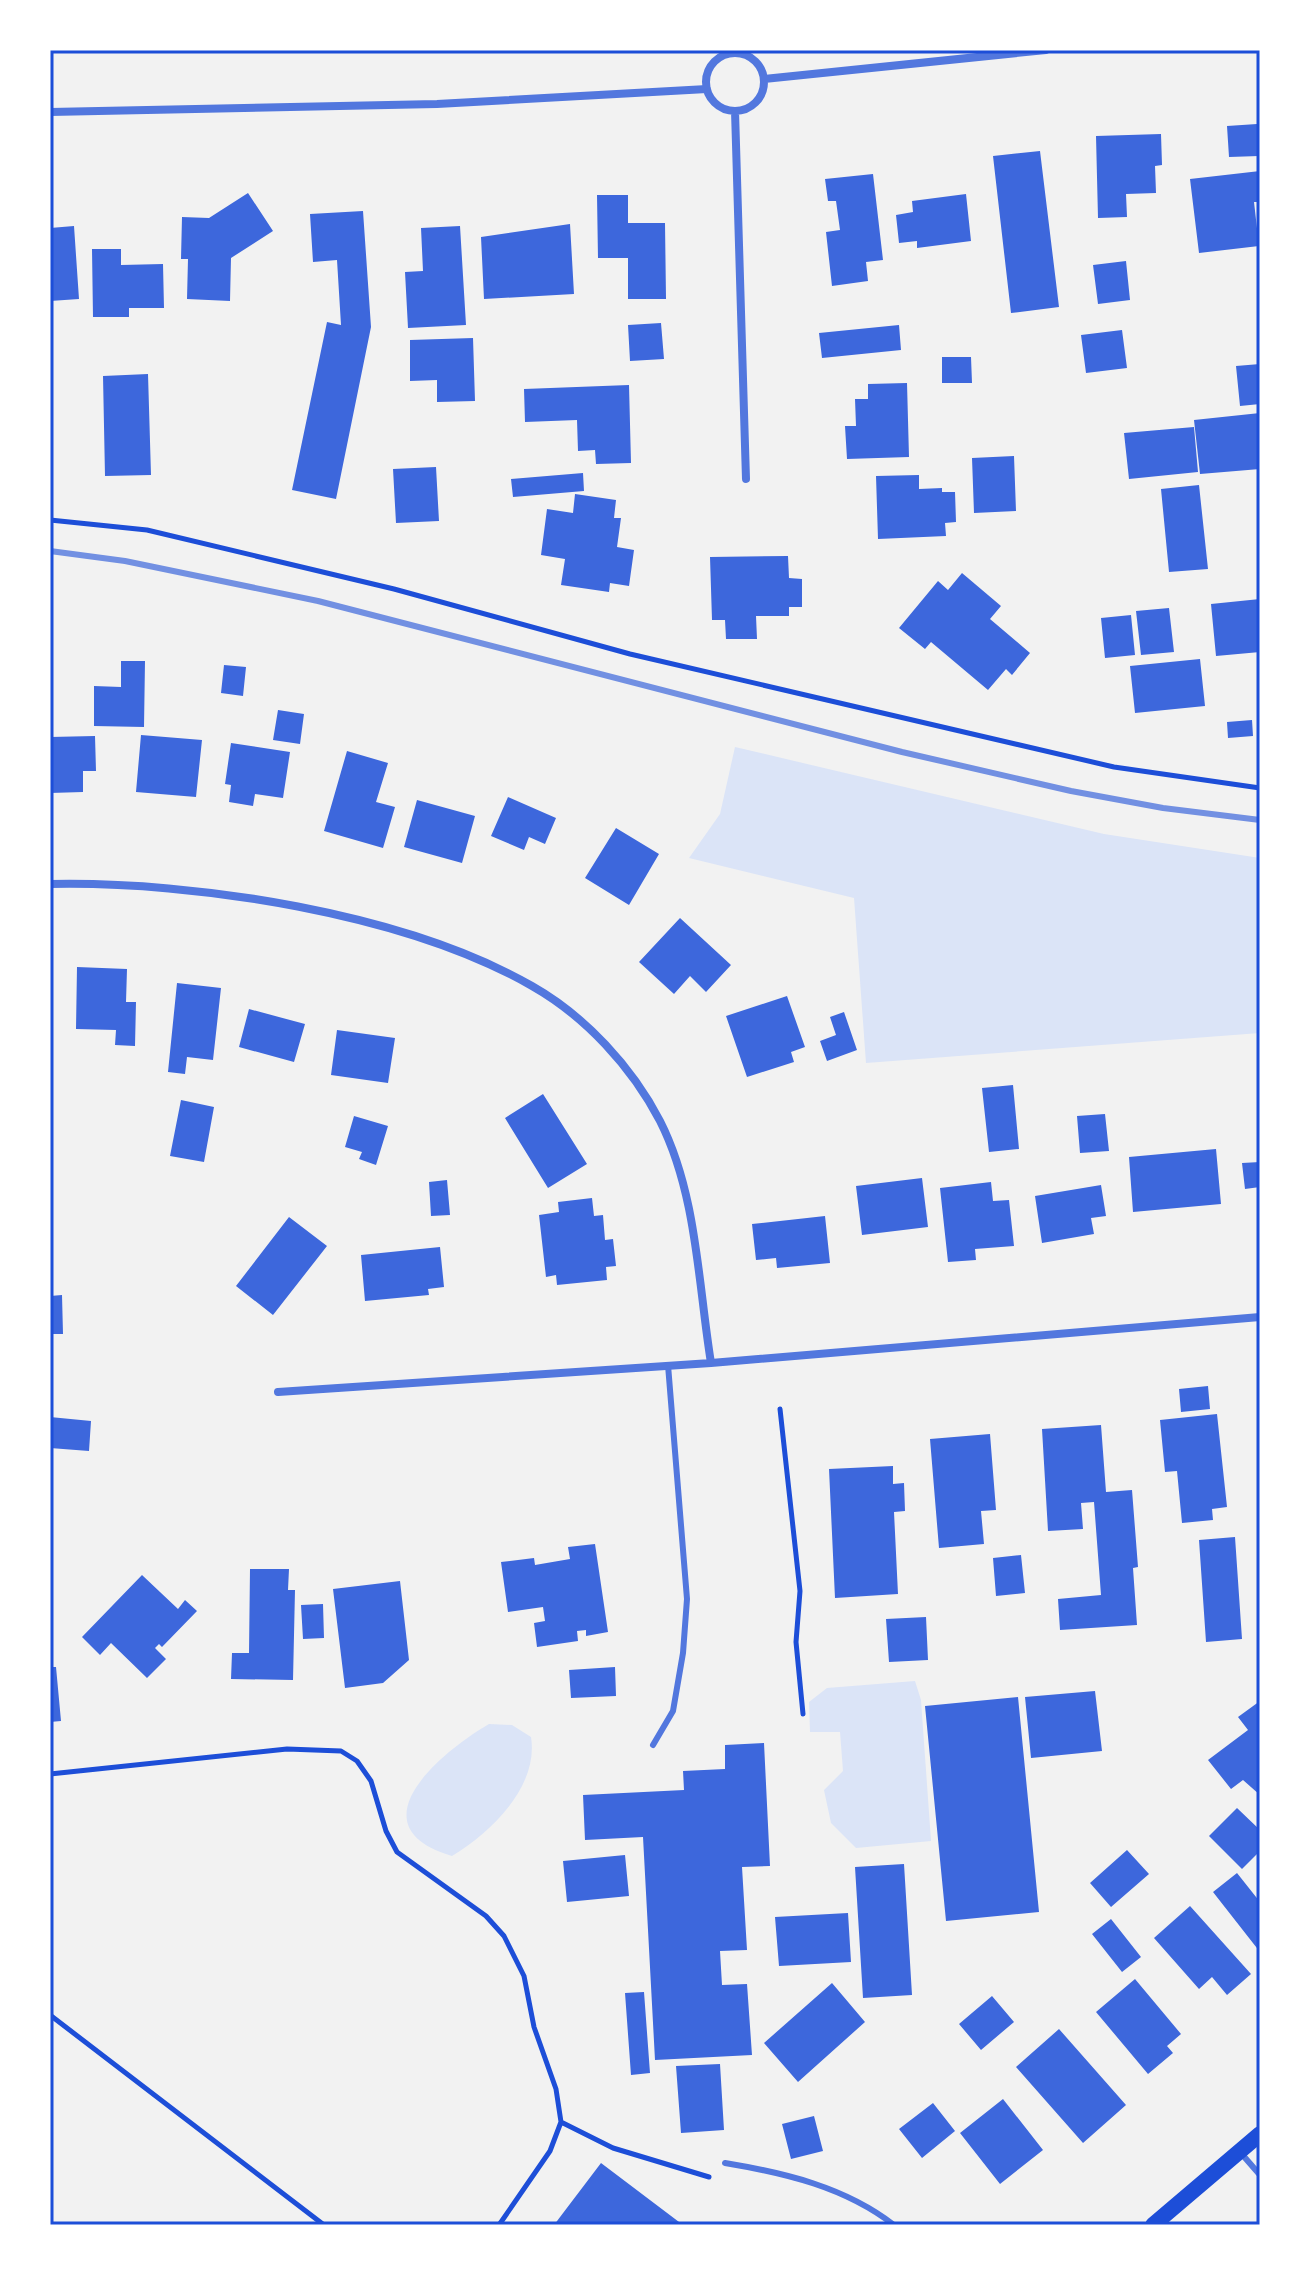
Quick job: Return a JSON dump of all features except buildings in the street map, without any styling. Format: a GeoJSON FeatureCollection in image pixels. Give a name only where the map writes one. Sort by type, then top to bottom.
{"type":"FeatureCollection","features":[{"type":"Feature","properties":{"kind":"main road"},"geometry":{"type":"LineString","coordinates":[[1153,2225],[1260,2134]]}},
{"type":"Feature","properties":{"kind":"street"},"geometry":{"type":"LineString","coordinates":[[764,79],[1046,50]]}},
{"type":"Feature","properties":{"kind":"street"},"geometry":{"type":"LineString","coordinates":[[734,52],[754,60],[764,79],[763,89],[753,105],[735,111],[717,104],[707,89],[709,69],[715,61],[734,52]]}},
{"type":"Feature","properties":{"kind":"street"},"geometry":{"type":"LineString","coordinates":[[50,112],[437,104],[707,89]]}},
{"type":"Feature","properties":{"kind":"street"},"geometry":{"type":"LineString","coordinates":[[735,111],[746,479]]}},
{"type":"Feature","properties":{"kind":"street"},"geometry":{"type":"LineString","coordinates":[[50,884],[96,883],[226,895],[378,926],[487,965],[532,986],[571,1013],[605,1044],[633,1080],[659,1120],[675,1159],[687,1197],[711,1363]]}},
{"type":"Feature","properties":{"kind":"street"},"geometry":{"type":"LineString","coordinates":[[278,1392],[711,1363],[1260,1317]]}},
{"type":"Feature","properties":{"kind":"lane"},"geometry":{"type":"LineString","coordinates":[[653,1745],[673,1711],[683,1653],[687,1599],[668,1365]]}},
{"type":"Feature","properties":{"kind":"lane"},"geometry":{"type":"LineString","coordinates":[[1240,2152],[1260,2175]]}},
{"type":"Feature","properties":{"kind":"lane"},"geometry":{"type":"LineString","coordinates":[[725,2163],[780,2173],[835,2190],[894,2225]]}},
{"type":"Feature","properties":{"kind":"path"},"geometry":{"type":"LineString","coordinates":[[50,520],[147,530],[394,589],[630,654],[1114,767],[1260,788]]}},
{"type":"Feature","properties":{"kind":"path"},"geometry":{"type":"LineString","coordinates":[[780,1409],[800,1591],[796,1642],[803,1714]]}},
{"type":"Feature","properties":{"kind":"path"},"geometry":{"type":"LineString","coordinates":[[50,1774],[287,1749],[341,1751],[357,1761],[371,1781],[386,1831],[397,1852],[486,1916],[504,1936],[524,1976],[534,2027],[556,2089],[561,2122],[550,2151],[499,2225]]}},
{"type":"Feature","properties":{"kind":"path"},"geometry":{"type":"LineString","coordinates":[[50,2015],[324,2225]]}},
{"type":"Feature","properties":{"kind":"path"},"geometry":{"type":"LineString","coordinates":[[561,2122],[613,2148],[683,2172],[723,2180]]}},
{"type":"Feature","properties":{"kind":"shaded area"},"geometry":{"type":"Polygon","coordinates":[[[735,747],[1104,834],[1260,858],[1260,1033],[866,1063],[854,898],[689,858],[720,814],[735,747]]]}},
{"type":"Feature","properties":{"kind":"shaded area"},"geometry":{"type":"Polygon","coordinates":[[[915,1681],[921,1700],[931,1841],[856,1848],[831,1823],[824,1790],[843,1771],[840,1732],[810,1732],[809,1702],[827,1688],[915,1681]]]}},
{"type":"Feature","properties":{"kind":"shaded area"},"geometry":{"type":"Polygon","coordinates":[[[489,1724],[512,1725],[531,1737],[532,1755],[528,1773],[520,1790],[496,1821],[452,1856],[423,1843],[409,1827],[407,1808],[415,1789],[430,1770],[449,1752],[489,1724]]]}},
{"type":"Feature","properties":{"kind":"railway"},"geometry":{"type":"LineString","coordinates":[[50,551],[125,561],[318,601],[902,752],[1071,791],[1163,808],[1260,820]]}}]}
